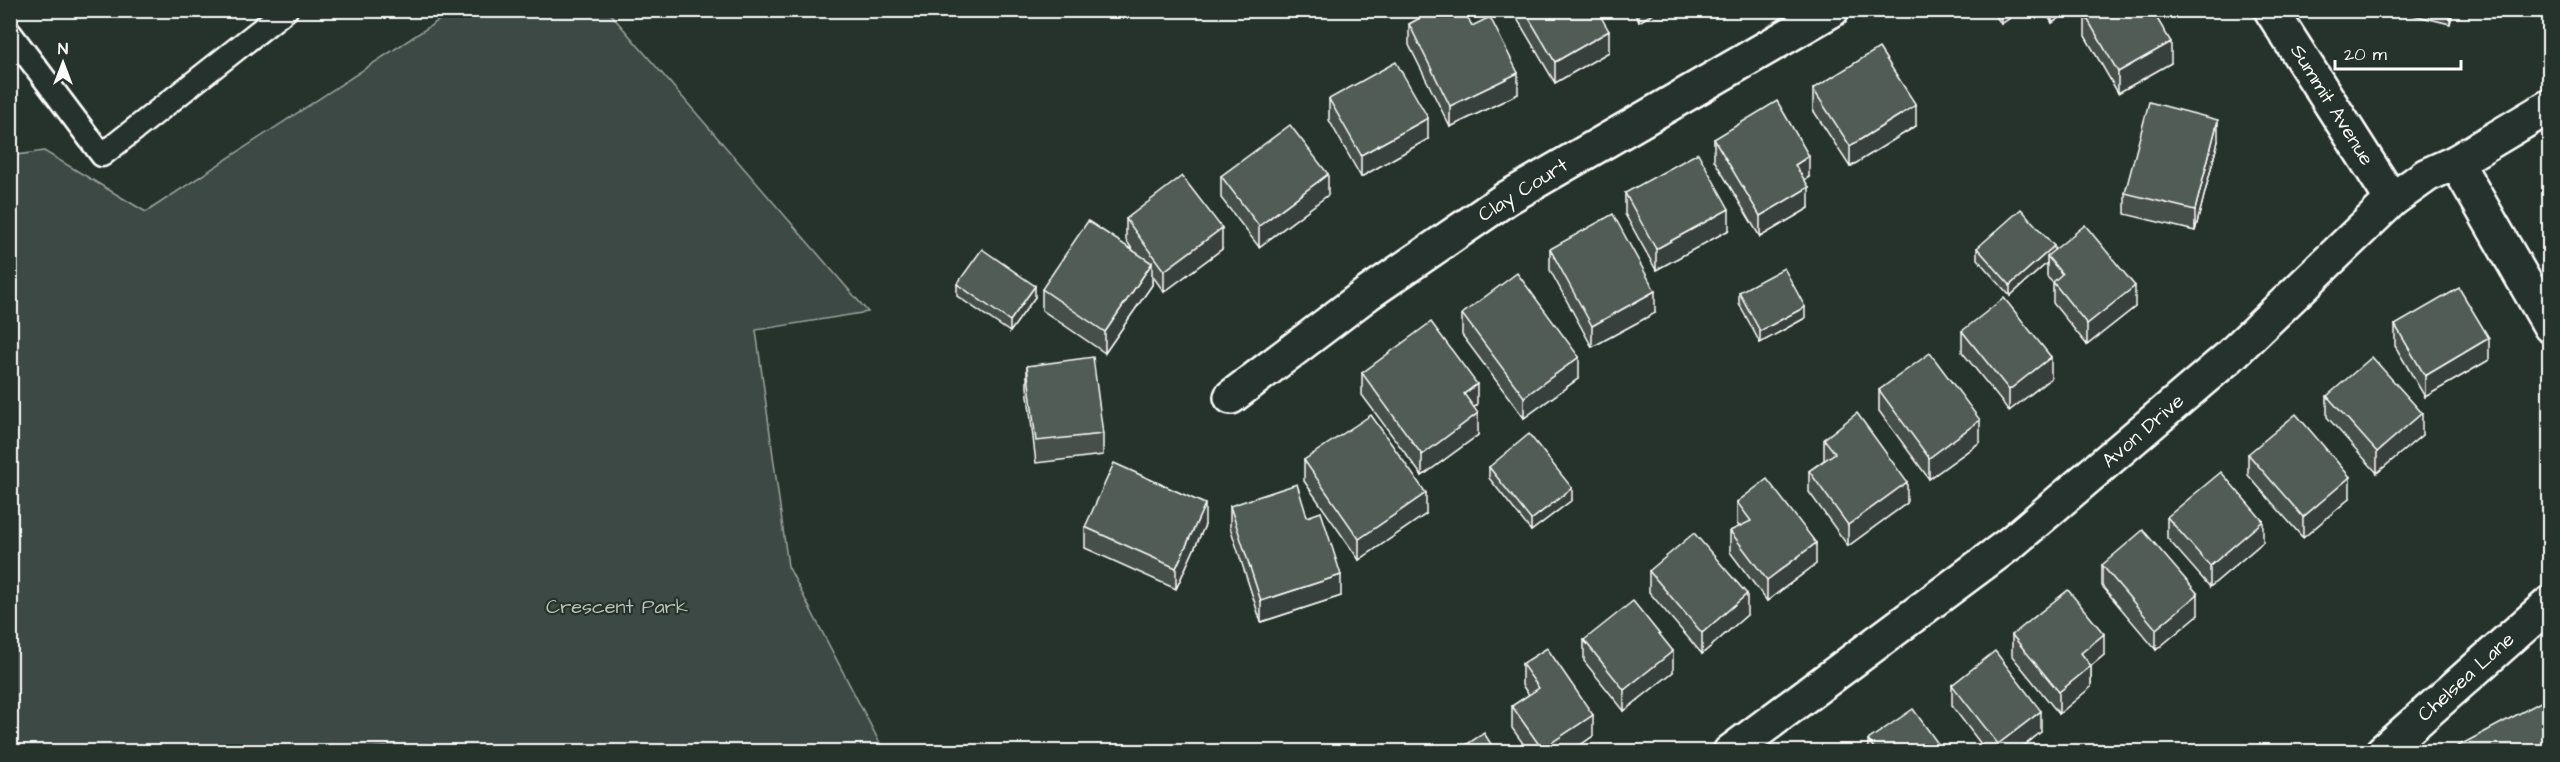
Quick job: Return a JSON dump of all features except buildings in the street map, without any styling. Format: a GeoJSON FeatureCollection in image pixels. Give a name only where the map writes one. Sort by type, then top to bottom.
{"type":"FeatureCollection","features":[{"type":"Feature","properties":{"kind":"street","name":"Clay Court"},"geometry":{"type":"LineString","coordinates":[[1231,397],[1367,294],[1507,198],[1832,10]]}},
{"type":"Feature","properties":{"kind":"street","name":"Summit Avenue"},"geometry":{"type":"LineString","coordinates":[[2271,10],[2392,200]]}},
{"type":"Feature","properties":{"kind":"street","name":"Avon Drive"},"geometry":{"type":"LineString","coordinates":[[1730,752],[2012,542],[2229,357],[2392,200],[2427,175],[2456,162],[2550,106]]}},
{"type":"Feature","properties":{"kind":"street"},"geometry":{"type":"LineString","coordinates":[[2456,162],[2550,326]]}},
{"type":"Feature","properties":{"kind":"street","name":"Chelsea Lane"},"geometry":{"type":"LineString","coordinates":[[2382,752],[2550,603]]}},
{"type":"Feature","properties":{"kind":"lane"},"geometry":{"type":"LineString","coordinates":[[10,33],[102,155],[286,10]]}},
{"type":"Feature","properties":{"kind":"green space","name":"Crescent Park"},"geometry":{"type":"Polygon","coordinates":[[[453,11],[608,11],[868,312],[756,330],[788,566],[884,751],[434,752],[427,744],[312,752],[11,751],[11,156],[44,151],[146,212],[453,11]]]}}]}
